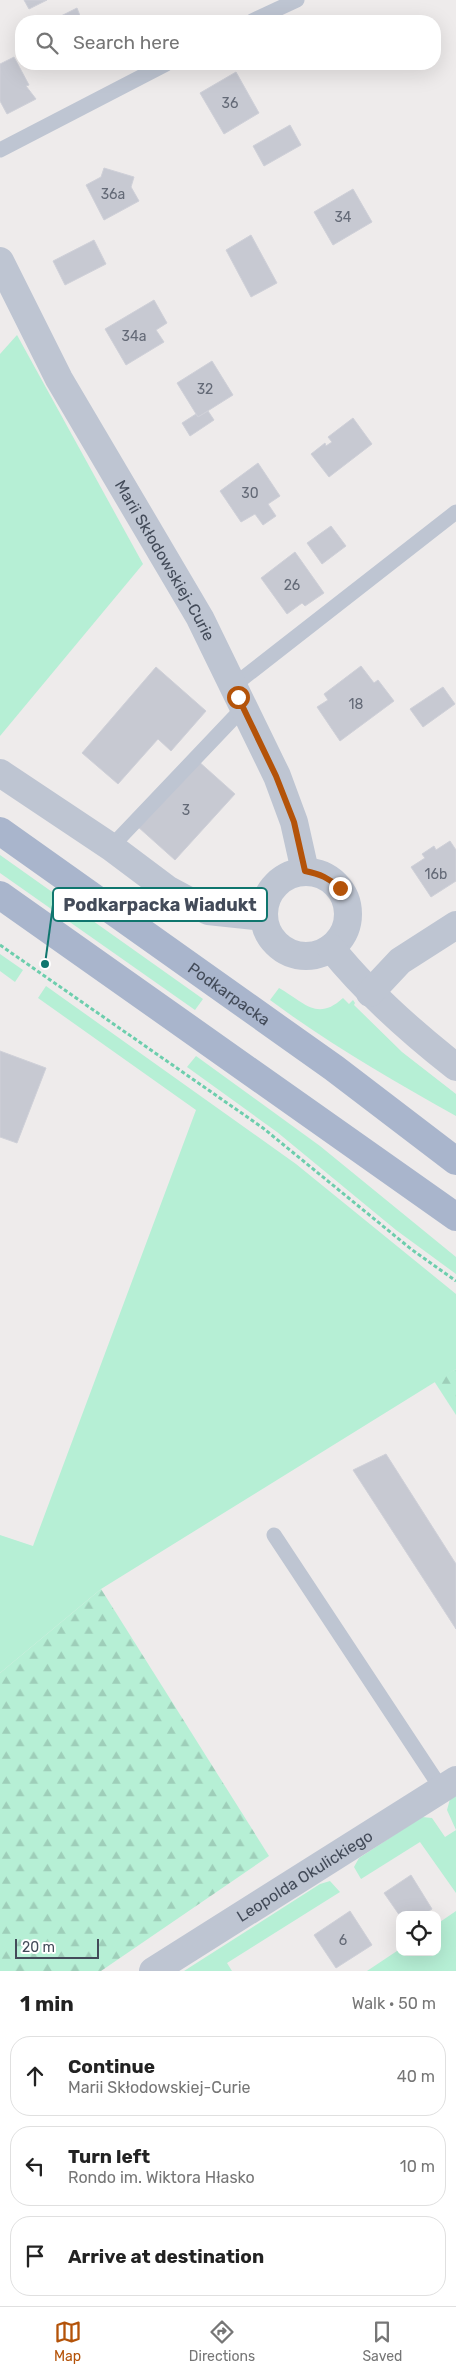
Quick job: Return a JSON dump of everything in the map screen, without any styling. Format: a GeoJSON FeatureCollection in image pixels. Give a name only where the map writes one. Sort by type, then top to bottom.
{"type":"FeatureCollection","features":[{"type":"Feature","properties":{"kind":"main road","name":"Podkarpacka"},"geometry":{"type":"LineString","coordinates":[[0,831],[334,1068],[456,1161]]}},
{"type":"Feature","properties":{"kind":"main road"},"geometry":{"type":"LineString","coordinates":[[0,895],[456,1217]]}},
{"type":"Feature","properties":{"kind":"street","name":"Marii Skłodowskiej-Curie"},"geometry":{"type":"LineString","coordinates":[[0,261],[59,379],[200,618],[280,785],[294,822],[305,871]]}},
{"type":"Feature","properties":{"kind":"street"},"geometry":{"type":"LineString","coordinates":[[0,772],[111,847],[166,889],[208,911],[264,917]]}},
{"type":"Feature","properties":{"kind":"street"},"geometry":{"type":"LineString","coordinates":[[305,871],[319,873],[331,879],[340,888],[346,900],[348,913],[347,926],[341,938],[331,948],[320,954],[307,957],[294,955],[283,950],[273,941],[266,930],[264,917],[265,904],[270,891],[280,881],[292,874],[305,871]]}},
{"type":"Feature","properties":{"kind":"street"},"geometry":{"type":"LineString","coordinates":[[370,993],[400,961],[456,924]]}},
{"type":"Feature","properties":{"kind":"street"},"geometry":{"type":"LineString","coordinates":[[331,948],[355,978],[370,993],[419,1038],[456,1067]]}},
{"type":"Feature","properties":{"kind":"street","name":"Leopolda Okulickiego"},"geometry":{"type":"LineString","coordinates":[[154,1971],[449,1784]]}},
{"type":"Feature","properties":{"kind":"lane"},"geometry":{"type":"LineString","coordinates":[[265,15],[297,0]]}},
{"type":"Feature","properties":{"kind":"lane"},"geometry":{"type":"LineString","coordinates":[[0,150],[154,70]]}},
{"type":"Feature","properties":{"kind":"lane"},"geometry":{"type":"LineString","coordinates":[[111,847],[239,697],[456,512]]}},
{"type":"Feature","properties":{"kind":"lane"},"geometry":{"type":"LineString","coordinates":[[274,1535],[449,1784]]}},
{"type":"Feature","properties":{"kind":"path"},"geometry":{"type":"LineString","coordinates":[[0,945],[263,1128],[411,1249],[456,1281]]}},
{"type":"Feature","properties":{"kind":"green space"},"geometry":{"type":"Polygon","coordinates":[[[17,335],[143,564],[0,736],[0,354],[17,335]]]}},
{"type":"Feature","properties":{"kind":"green space"},"geometry":{"type":"Polygon","coordinates":[[[0,855],[203,999],[195,1010],[0,873],[0,855]]]}},
{"type":"Feature","properties":{"kind":"green space"},"geometry":{"type":"Polygon","coordinates":[[[0,954],[23,970],[15,982],[0,971],[0,954]]]}},
{"type":"Feature","properties":{"kind":"green space"},"geometry":{"type":"Polygon","coordinates":[[[46,986],[296,1164],[456,1294],[456,1369],[101,1589],[0,1673],[0,1535],[33,1546],[196,1110],[38,998],[46,986]]]}},
{"type":"Feature","properties":{"kind":"green space"},"geometry":{"type":"Polygon","coordinates":[[[279,988],[303,1004],[318,1009],[326,1009],[343,998],[349,1004],[353,1000],[354,1005],[402,1052],[456,1094],[456,1116],[361,1061],[292,1016],[270,1000],[279,988]]]}},
{"type":"Feature","properties":{"kind":"green space"},"geometry":{"type":"Polygon","coordinates":[[[196,1056],[320,1146],[456,1257],[456,1274],[396,1230],[277,1132],[187,1067],[196,1056]]]}},
{"type":"Feature","properties":{"kind":"green space"},"geometry":{"type":"Polygon","coordinates":[[[456,1369],[456,1415],[434,1381],[456,1369]]]}},
{"type":"Feature","properties":{"kind":"green space"},"geometry":{"type":"Polygon","coordinates":[[[101,1589],[269,1856],[101,1971],[0,1971],[0,1673],[101,1589]]]}},
{"type":"Feature","properties":{"kind":"green space"},"geometry":{"type":"Polygon","coordinates":[[[456,1796],[456,1830],[447,1810],[450,1799],[456,1796]]]}},
{"type":"Feature","properties":{"kind":"green space"},"geometry":{"type":"Polygon","coordinates":[[[422,1817],[432,1818],[445,1837],[456,1830],[456,1893],[420,1842],[361,1879],[354,1867],[359,1858],[422,1817]]]}},
{"type":"Feature","properties":{"kind":"green space"},"geometry":{"type":"Polygon","coordinates":[[[330,1881],[340,1892],[227,1963],[232,1971],[184,1971],[320,1884],[330,1881]]]}},
{"type":"Feature","properties":{"kind":"green space"},"geometry":{"type":"Polygon","coordinates":[[[456,1911],[456,1971],[367,1971],[396,1952],[396,1956],[441,1956],[441,1921],[456,1911]]]}},
{"type":"Feature","properties":{"kind":"building"},"geometry":{"type":"Polygon","coordinates":[[[24,0],[47,0],[29,9],[24,0]]]}},
{"type":"Feature","properties":{"kind":"building"},"geometry":{"type":"Polygon","coordinates":[[[77,8],[80,15],[63,15],[77,8]]]}},
{"type":"Feature","properties":{"kind":"building"},"geometry":{"type":"Polygon","coordinates":[[[14,57],[15,70],[21,70],[29,85],[26,86],[36,99],[7,114],[0,101],[0,64],[14,57]]]}},
{"type":"Feature","properties":{"kind":"building"},"geometry":{"type":"Polygon","coordinates":[[[236,72],[259,113],[224,134],[200,93],[236,72]]]}},
{"type":"Feature","properties":{"kind":"building"},"geometry":{"type":"Polygon","coordinates":[[[290,125],[301,145],[264,166],[253,146],[290,125]]]}},
{"type":"Feature","properties":{"kind":"building"},"geometry":{"type":"Polygon","coordinates":[[[104,168],[134,177],[131,187],[139,201],[104,220],[86,185],[101,177],[104,168]]]}},
{"type":"Feature","properties":{"kind":"building"},"geometry":{"type":"Polygon","coordinates":[[[353,189],[372,222],[333,245],[314,212],[353,189]]]}},
{"type":"Feature","properties":{"kind":"building"},"geometry":{"type":"Polygon","coordinates":[[[251,235],[277,283],[251,297],[226,250],[251,235]]]}},
{"type":"Feature","properties":{"kind":"building"},"geometry":{"type":"Polygon","coordinates":[[[94,240],[106,264],[65,285],[53,261],[94,240]]]}},
{"type":"Feature","properties":{"kind":"building"},"geometry":{"type":"Polygon","coordinates":[[[154,300],[167,323],[156,330],[164,342],[126,365],[105,329],[154,300]]]}},
{"type":"Feature","properties":{"kind":"building"},"geometry":{"type":"Polygon","coordinates":[[[212,361],[233,395],[198,417],[177,383],[212,361]]]}},
{"type":"Feature","properties":{"kind":"building"},"geometry":{"type":"Polygon","coordinates":[[[208,411],[214,420],[190,436],[182,423],[196,414],[198,417],[208,411]]]}},
{"type":"Feature","properties":{"kind":"building"},"geometry":{"type":"Polygon","coordinates":[[[353,418],[372,444],[329,477],[311,454],[325,443],[326,446],[332,442],[328,437],[353,418]]]}},
{"type":"Feature","properties":{"kind":"building"},"geometry":{"type":"Polygon","coordinates":[[[258,463],[280,496],[268,504],[276,516],[263,525],[255,514],[241,522],[220,491],[258,463]]]}},
{"type":"Feature","properties":{"kind":"building"},"geometry":{"type":"Polygon","coordinates":[[[331,526],[346,546],[322,564],[307,543],[331,526]]]}},
{"type":"Feature","properties":{"kind":"building"},"geometry":{"type":"Polygon","coordinates":[[[295,552],[324,593],[305,606],[302,603],[287,614],[261,578],[295,552]]]}},
{"type":"Feature","properties":{"kind":"building"},"geometry":{"type":"Polygon","coordinates":[[[361,666],[374,683],[378,680],[394,701],[340,741],[317,707],[328,700],[324,694],[361,666]]]}},
{"type":"Feature","properties":{"kind":"building"},"geometry":{"type":"Polygon","coordinates":[[[156,667],[206,711],[171,751],[158,739],[118,784],[82,753],[156,667]]]}},
{"type":"Feature","properties":{"kind":"building"},"geometry":{"type":"Polygon","coordinates":[[[443,687],[455,704],[423,727],[410,709],[443,687]]]}},
{"type":"Feature","properties":{"kind":"building"},"geometry":{"type":"Polygon","coordinates":[[[197,760],[235,794],[175,860],[137,826],[197,760]]]}},
{"type":"Feature","properties":{"kind":"building"},"geometry":{"type":"Polygon","coordinates":[[[450,841],[456,850],[456,881],[431,897],[411,867],[425,858],[422,854],[434,846],[436,850],[450,841]]]}},
{"type":"Feature","properties":{"kind":"building"},"geometry":{"type":"Polygon","coordinates":[[[0,1051],[46,1068],[17,1143],[0,1137],[0,1051]]]}},
{"type":"Feature","properties":{"kind":"building"},"geometry":{"type":"Polygon","coordinates":[[[386,1454],[456,1564],[456,1629],[353,1470],[386,1454]]]}},
{"type":"Feature","properties":{"kind":"building"},"geometry":{"type":"Polygon","coordinates":[[[411,1875],[432,1909],[429,1911],[397,1911],[384,1893],[411,1875]]]}},
{"type":"Feature","properties":{"kind":"building"},"geometry":{"type":"Polygon","coordinates":[[[350,1911],[372,1945],[336,1968],[314,1935],[350,1911]]]}},
{"type":"Feature","properties":{"kind":"place","name":"Podkarpacka Wiadukt"},"geometry":{"type":"Point","coordinates":[45,964]}},
{"type":"Feature","properties":{"kind":"route"},"geometry":{"type":"LineString","coordinates":[[238,697],[276,776],[294,822],[305,871],[319,873],[331,879],[340,888]]}}]}
